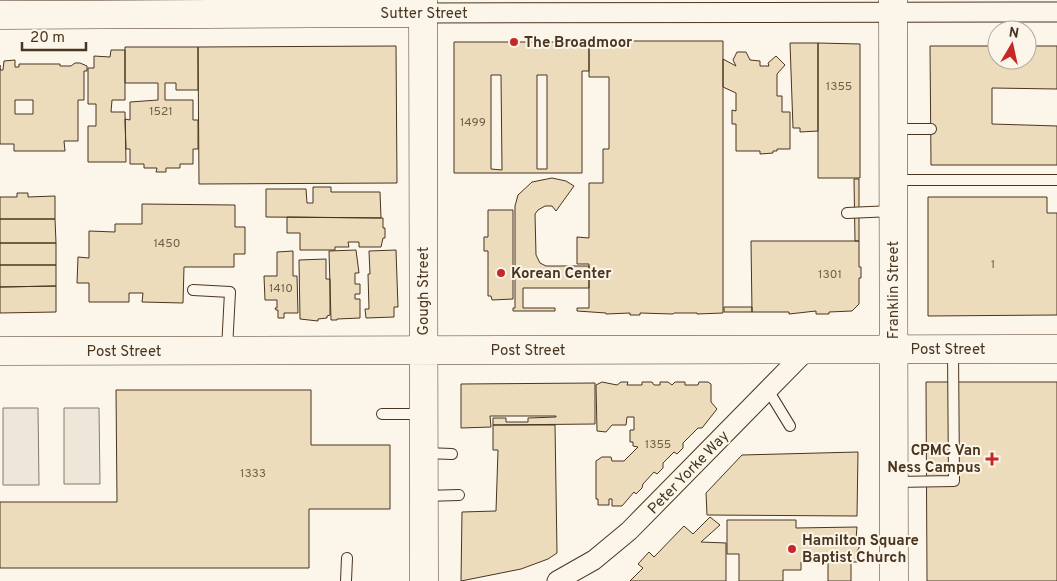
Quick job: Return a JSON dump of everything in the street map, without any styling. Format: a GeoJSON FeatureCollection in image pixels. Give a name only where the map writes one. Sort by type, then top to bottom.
{"type":"FeatureCollection","features":[{"type":"Feature","properties":{"kind":"street","name":"Sutter Street"},"geometry":{"type":"LineString","coordinates":[[0,15],[423,7],[892,6],[1057,12]]}},
{"type":"Feature","properties":{"kind":"street","name":"Franklin Street"},"geometry":{"type":"LineString","coordinates":[[892,6],[894,581]]}},
{"type":"Feature","properties":{"kind":"street","name":"Gough Street"},"geometry":{"type":"LineString","coordinates":[[423,7],[424,581]]}},
{"type":"Feature","properties":{"kind":"street","name":"Peter Yorke Way"},"geometry":{"type":"LineString","coordinates":[[557,581],[594,560],[629,531],[808,349]]}},
{"type":"Feature","properties":{"kind":"street","name":"Post Street"},"geometry":{"type":"LineString","coordinates":[[0,351],[1057,349]]}},
{"type":"Feature","properties":{"kind":"lane"},"geometry":{"type":"LineString","coordinates":[[893,129],[931,129]]}},
{"type":"Feature","properties":{"kind":"lane"},"geometry":{"type":"LineString","coordinates":[[893,180],[1057,180]]}},
{"type":"Feature","properties":{"kind":"lane"},"geometry":{"type":"LineString","coordinates":[[847,213],[893,211]]}},
{"type":"Feature","properties":{"kind":"lane"},"geometry":{"type":"LineString","coordinates":[[193,290],[230,292],[227,350]]}},
{"type":"Feature","properties":{"kind":"lane"},"geometry":{"type":"LineString","coordinates":[[894,482],[954,481],[953,349]]}},
{"type":"Feature","properties":{"kind":"lane"},"geometry":{"type":"LineString","coordinates":[[768,390],[790,426]]}},
{"type":"Feature","properties":{"kind":"lane"},"geometry":{"type":"LineString","coordinates":[[382,414],[424,414]]}},
{"type":"Feature","properties":{"kind":"lane"},"geometry":{"type":"LineString","coordinates":[[424,453],[452,454]]}},
{"type":"Feature","properties":{"kind":"lane"},"geometry":{"type":"LineString","coordinates":[[424,496],[459,495]]}},
{"type":"Feature","properties":{"kind":"lane"},"geometry":{"type":"LineString","coordinates":[[346,581],[347,558]]}},
{"type":"Feature","properties":{"kind":"shaded area"},"geometry":{"type":"Polygon","coordinates":[[[3,408],[38,408],[39,485],[3,485],[3,408]]]}},
{"type":"Feature","properties":{"kind":"shaded area"},"geometry":{"type":"Polygon","coordinates":[[[64,408],[99,408],[100,484],[64,484],[64,408]]]}},
{"type":"Feature","properties":{"kind":"building"},"geometry":{"type":"Polygon","coordinates":[[[589,41],[723,41],[723,313],[640,313],[640,315],[630,315],[630,313],[606,314],[577,311],[577,308],[589,308],[589,264],[577,264],[577,237],[589,238],[589,183],[603,183],[603,149],[609,149],[609,77],[589,77],[589,41]]]}},
{"type":"Feature","properties":{"kind":"building"},"geometry":{"type":"Polygon","coordinates":[[[454,42],[589,42],[589,71],[582,71],[582,173],[454,173],[454,42]],[[491,75],[491,169],[502,170],[501,75],[491,75]],[[537,75],[537,169],[547,169],[547,75],[537,75]]]}},
{"type":"Feature","properties":{"kind":"building"},"geometry":{"type":"Polygon","coordinates":[[[790,43],[818,43],[818,131],[800,132],[800,128],[793,128],[790,43]]]}},
{"type":"Feature","properties":{"kind":"building"},"geometry":{"type":"Polygon","coordinates":[[[818,43],[860,44],[860,178],[818,178],[818,43]]]}},
{"type":"Feature","properties":{"kind":"building"},"geometry":{"type":"Polygon","coordinates":[[[396,46],[397,183],[199,184],[198,47],[396,46]]]}},
{"type":"Feature","properties":{"kind":"building"},"geometry":{"type":"Polygon","coordinates":[[[930,46],[987,46],[987,70],[1037,70],[1037,46],[1057,46],[1057,89],[992,88],[992,124],[1057,126],[1057,165],[931,165],[930,46]]]}},
{"type":"Feature","properties":{"kind":"building"},"geometry":{"type":"Polygon","coordinates":[[[125,47],[198,47],[198,90],[176,90],[176,83],[165,83],[165,100],[193,100],[193,120],[198,120],[198,149],[193,149],[193,164],[180,164],[180,168],[166,168],[166,172],[156,172],[157,168],[144,168],[144,164],[130,164],[130,149],[126,149],[125,119],[130,120],[130,102],[158,100],[158,83],[125,83],[125,47]]]}},
{"type":"Feature","properties":{"kind":"building"},"geometry":{"type":"Polygon","coordinates":[[[111,50],[125,50],[125,100],[112,100],[111,112],[125,112],[126,162],[88,162],[88,126],[96,126],[96,104],[88,104],[88,68],[94,68],[94,56],[110,57],[111,50]]]}},
{"type":"Feature","properties":{"kind":"building"},"geometry":{"type":"Polygon","coordinates":[[[737,52],[746,52],[750,60],[760,61],[760,66],[769,66],[768,63],[776,56],[785,65],[777,74],[777,96],[782,96],[782,112],[790,112],[790,149],[777,149],[773,153],[760,154],[760,151],[736,151],[736,124],[732,124],[732,110],[736,111],[736,93],[723,87],[723,59],[736,66],[733,60],[737,52]]]}},
{"type":"Feature","properties":{"kind":"building"},"geometry":{"type":"Polygon","coordinates":[[[15,60],[15,67],[19,67],[19,64],[60,64],[60,66],[71,66],[75,63],[87,66],[87,71],[84,71],[84,100],[78,100],[78,141],[64,141],[65,151],[14,151],[14,144],[0,144],[0,70],[3,70],[4,61],[15,60]],[[15,100],[15,114],[33,114],[33,100],[15,100]]]}},
{"type":"Feature","properties":{"kind":"building"},"geometry":{"type":"Polygon","coordinates":[[[552,178],[566,181],[574,186],[556,211],[552,206],[545,206],[535,214],[536,255],[540,263],[546,266],[589,266],[589,288],[523,288],[523,308],[555,308],[555,311],[513,311],[513,308],[515,308],[515,206],[518,195],[532,182],[552,178]]]}},
{"type":"Feature","properties":{"kind":"building"},"geometry":{"type":"Polygon","coordinates":[[[854,179],[859,179],[859,241],[855,241],[854,179]]]}},
{"type":"Feature","properties":{"kind":"building"},"geometry":{"type":"Polygon","coordinates":[[[313,187],[331,187],[331,192],[380,192],[381,218],[266,217],[266,189],[306,189],[307,203],[313,203],[313,187]]]}},
{"type":"Feature","properties":{"kind":"building"},"geometry":{"type":"Polygon","coordinates":[[[17,193],[28,193],[28,197],[55,196],[55,219],[0,219],[0,197],[17,197],[17,193]]]}},
{"type":"Feature","properties":{"kind":"building"},"geometry":{"type":"Polygon","coordinates":[[[928,197],[1047,197],[1047,213],[1057,213],[1057,315],[928,316],[928,197]]]}},
{"type":"Feature","properties":{"kind":"building"},"geometry":{"type":"Polygon","coordinates":[[[142,204],[235,205],[235,227],[245,227],[245,254],[234,254],[234,267],[184,267],[183,303],[142,302],[143,293],[129,293],[129,302],[89,302],[89,283],[77,283],[78,257],[89,258],[89,231],[115,232],[115,224],[142,224],[142,204]]]}},
{"type":"Feature","properties":{"kind":"building","name":"Korean Center"},"geometry":{"type":"Polygon","coordinates":[[[488,210],[513,210],[513,299],[492,300],[491,296],[488,296],[488,251],[484,251],[484,237],[488,237],[488,210]]]}},
{"type":"Feature","properties":{"kind":"building"},"geometry":{"type":"Polygon","coordinates":[[[287,217],[383,218],[385,238],[383,238],[381,247],[359,247],[359,242],[348,242],[349,247],[335,247],[335,250],[300,250],[300,233],[287,233],[287,217]]]}},
{"type":"Feature","properties":{"kind":"building"},"geometry":{"type":"Polygon","coordinates":[[[0,219],[55,219],[56,243],[0,243],[0,219]]]}},
{"type":"Feature","properties":{"kind":"building"},"geometry":{"type":"Polygon","coordinates":[[[751,241],[859,241],[861,278],[859,278],[859,304],[852,311],[829,312],[829,314],[816,314],[816,311],[789,314],[789,312],[752,312],[751,241]]]}},
{"type":"Feature","properties":{"kind":"building"},"geometry":{"type":"Polygon","coordinates":[[[0,243],[56,243],[56,265],[0,265],[0,243]]]}},
{"type":"Feature","properties":{"kind":"building"},"geometry":{"type":"Polygon","coordinates":[[[356,250],[359,273],[355,273],[355,284],[360,284],[360,294],[355,294],[355,299],[360,299],[360,318],[331,320],[329,251],[356,250]]]}},
{"type":"Feature","properties":{"kind":"building"},"geometry":{"type":"Polygon","coordinates":[[[396,250],[398,307],[394,307],[394,317],[366,318],[365,309],[369,309],[369,251],[396,250]]]}},
{"type":"Feature","properties":{"kind":"building"},"geometry":{"type":"Polygon","coordinates":[[[293,251],[293,276],[297,276],[298,313],[284,313],[284,318],[278,318],[278,310],[275,308],[277,308],[277,300],[265,300],[264,276],[277,276],[277,252],[293,251]]]}},
{"type":"Feature","properties":{"kind":"building"},"geometry":{"type":"Polygon","coordinates":[[[326,259],[326,279],[330,279],[330,315],[327,318],[318,319],[318,321],[300,319],[299,260],[326,259]]]}},
{"type":"Feature","properties":{"kind":"building"},"geometry":{"type":"Polygon","coordinates":[[[0,265],[56,265],[56,286],[0,287],[0,265]]]}},
{"type":"Feature","properties":{"kind":"building"},"geometry":{"type":"Polygon","coordinates":[[[56,286],[56,312],[0,313],[0,287],[56,286]]]}},
{"type":"Feature","properties":{"kind":"building"},"geometry":{"type":"Polygon","coordinates":[[[724,307],[752,307],[752,312],[724,312],[724,307]]]}},
{"type":"Feature","properties":{"kind":"building"},"geometry":{"type":"Polygon","coordinates":[[[602,382],[617,385],[621,382],[628,382],[627,385],[642,385],[642,382],[652,382],[654,385],[660,385],[660,382],[668,382],[672,385],[675,382],[685,382],[685,385],[698,385],[699,382],[708,382],[711,384],[711,402],[717,409],[702,428],[698,428],[683,443],[683,448],[677,454],[674,452],[663,463],[663,468],[657,474],[654,472],[643,484],[642,488],[636,494],[634,492],[622,506],[612,506],[612,499],[609,499],[609,505],[598,505],[598,499],[596,499],[596,461],[602,457],[611,457],[612,461],[624,461],[638,447],[633,446],[633,442],[630,442],[630,430],[634,430],[634,417],[627,417],[626,425],[612,425],[606,432],[597,431],[596,385],[602,382]]]}},
{"type":"Feature","properties":{"kind":"building","name":"CPMC Van Ness Campus"},"geometry":{"type":"Polygon","coordinates":[[[926,382],[1057,382],[1057,581],[927,581],[926,382]]]}},
{"type":"Feature","properties":{"kind":"building"},"geometry":{"type":"Polygon","coordinates":[[[595,383],[595,424],[493,425],[493,418],[506,418],[506,422],[528,422],[528,418],[556,416],[490,416],[491,427],[461,428],[461,384],[595,383]]]}},
{"type":"Feature","properties":{"kind":"building"},"geometry":{"type":"Polygon","coordinates":[[[116,390],[311,390],[311,445],[390,445],[390,509],[309,509],[309,568],[0,568],[0,502],[117,502],[116,390]]]}},
{"type":"Feature","properties":{"kind":"building"},"geometry":{"type":"Polygon","coordinates":[[[493,425],[555,425],[557,553],[548,559],[521,569],[461,581],[462,512],[496,511],[498,450],[493,450],[493,425]]]}},
{"type":"Feature","properties":{"kind":"building"},"geometry":{"type":"Polygon","coordinates":[[[858,452],[857,516],[707,515],[706,493],[742,455],[858,452]]]}},
{"type":"Feature","properties":{"kind":"building"},"geometry":{"type":"Polygon","coordinates":[[[710,517],[720,525],[701,542],[726,543],[726,581],[630,581],[643,568],[638,564],[649,552],[654,557],[684,526],[693,534],[710,517]]]}},
{"type":"Feature","properties":{"kind":"building","name":"Hamilton Square Baptist Church"},"geometry":{"type":"Polygon","coordinates":[[[727,520],[796,520],[796,528],[857,527],[856,539],[859,541],[859,548],[857,551],[857,562],[851,562],[851,581],[828,581],[828,562],[801,562],[801,570],[783,570],[783,581],[739,581],[739,554],[727,554],[727,520]]]}},
{"type":"Feature","properties":{"kind":"place","name":"The Broadmoor"},"geometry":{"type":"Point","coordinates":[514,42]}},
{"type":"Feature","properties":{"kind":"place","name":"Korean Center"},"geometry":{"type":"Point","coordinates":[501,273]}},
{"type":"Feature","properties":{"kind":"place","name":"CPMC Van Ness Campus"},"geometry":{"type":"Point","coordinates":[992,459]}},
{"type":"Feature","properties":{"kind":"place","name":"Hamilton Square Baptist Church"},"geometry":{"type":"Point","coordinates":[792,549]}}]}
